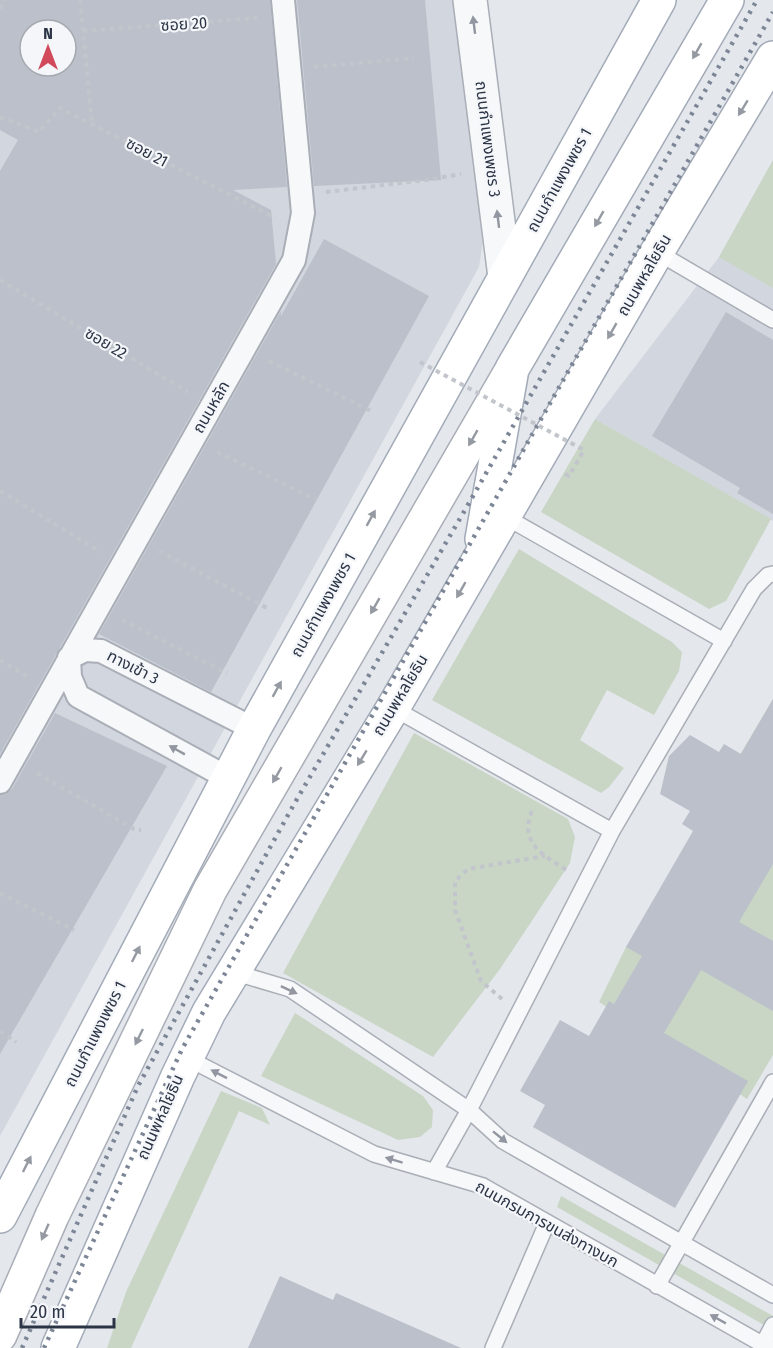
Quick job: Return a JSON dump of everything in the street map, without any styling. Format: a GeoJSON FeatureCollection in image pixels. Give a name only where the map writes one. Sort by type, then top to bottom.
{"type":"FeatureCollection","features":[{"type":"Feature","properties":{"kind":"main road","name":"ถนนกำแพงเพชร 1"},"geometry":{"type":"LineString","coordinates":[[0,1216],[254,729],[659,0]]}},
{"type":"Feature","properties":{"kind":"main road"},"geometry":{"type":"LineString","coordinates":[[0,1335],[52,1216],[210,890],[726,0]]}},
{"type":"Feature","properties":{"kind":"main road","name":"ถนนพหลโยธิน"},"geometry":{"type":"LineString","coordinates":[[58,1348],[209,1012],[393,708],[657,252],[773,58]]}},
{"type":"Feature","properties":{"kind":"main road"},"geometry":{"type":"LineString","coordinates":[[478,562],[512,369]]}},
{"type":"Feature","properties":{"kind":"street","name":"ถนนกำแพงเพชร 3"},"geometry":{"type":"LineString","coordinates":[[470,0],[505,277]]}},
{"type":"Feature","properties":{"kind":"street","name":"ถนนหลัก"},"geometry":{"type":"LineString","coordinates":[[0,782],[294,261],[303,213],[284,8]]}},
{"type":"Feature","properties":{"kind":"street","name":"ทางเข้า 3"},"geometry":{"type":"LineString","coordinates":[[69,658],[85,650],[101,651],[254,729]]}},
{"type":"Feature","properties":{"kind":"street"},"geometry":{"type":"LineString","coordinates":[[69,658],[70,677],[78,696],[228,778]]}},
{"type":"Feature","properties":{"kind":"lane"},"geometry":{"type":"LineString","coordinates":[[657,252],[773,320]]}},
{"type":"Feature","properties":{"kind":"lane"},"geometry":{"type":"LineString","coordinates":[[504,516],[724,641]]}},
{"type":"Feature","properties":{"kind":"lane"},"geometry":{"type":"LineString","coordinates":[[434,1172],[612,831],[754,589],[768,575],[773,574]]}},
{"type":"Feature","properties":{"kind":"lane"},"geometry":{"type":"LineString","coordinates":[[393,708],[612,831]]}},
{"type":"Feature","properties":{"kind":"lane"},"geometry":{"type":"LineString","coordinates":[[233,972],[290,989],[468,1110],[503,1141],[773,1295]]}},
{"type":"Feature","properties":{"kind":"lane","name":"ถนนกรมการขนส่งทางบก"},"geometry":{"type":"LineString","coordinates":[[187,1058],[374,1154],[483,1186],[764,1347]]}},
{"type":"Feature","properties":{"kind":"lane"},"geometry":{"type":"LineString","coordinates":[[657,1286],[773,1082]]}},
{"type":"Feature","properties":{"kind":"lane"},"geometry":{"type":"LineString","coordinates":[[493,1348],[547,1223]]}},
{"type":"Feature","properties":{"kind":"lane"},"geometry":{"type":"LineString","coordinates":[[764,1347],[773,1325]]}},
{"type":"Feature","properties":{"kind":"path"},"geometry":{"type":"LineString","coordinates":[[0,9],[5,0]]}},
{"type":"Feature","properties":{"kind":"path"},"geometry":{"type":"LineString","coordinates":[[80,0],[92,123]]}},
{"type":"Feature","properties":{"kind":"path","name":"ซอย 20"},"geometry":{"type":"LineString","coordinates":[[83,31],[284,8]]}},
{"type":"Feature","properties":{"kind":"path"},"geometry":{"type":"LineString","coordinates":[[290,70],[414,58]]}},
{"type":"Feature","properties":{"kind":"path","name":"ซอย 21"},"geometry":{"type":"LineString","coordinates":[[0,117],[39,132],[60,108],[299,231]]}},
{"type":"Feature","properties":{"kind":"path"},"geometry":{"type":"LineString","coordinates":[[301,195],[492,171]]}},
{"type":"Feature","properties":{"kind":"path","name":"ซอย 22"},"geometry":{"type":"LineString","coordinates":[[0,280],[212,406]]}},
{"type":"Feature","properties":{"kind":"path"},"geometry":{"type":"LineString","coordinates":[[245,347],[373,412]]}},
{"type":"Feature","properties":{"kind":"path"},"geometry":{"type":"LineString","coordinates":[[420,362],[584,450],[569,477]]}},
{"type":"Feature","properties":{"kind":"path"},"geometry":{"type":"LineString","coordinates":[[193,439],[317,500]]}},
{"type":"Feature","properties":{"kind":"path"},"geometry":{"type":"LineString","coordinates":[[0,491],[122,565]]}},
{"type":"Feature","properties":{"kind":"path"},"geometry":{"type":"LineString","coordinates":[[137,538],[267,608]]}},
{"type":"Feature","properties":{"kind":"path"},"geometry":{"type":"LineString","coordinates":[[97,608],[227,673]]}},
{"type":"Feature","properties":{"kind":"path"},"geometry":{"type":"LineString","coordinates":[[12,760],[134,829],[141,830]]}},
{"type":"Feature","properties":{"kind":"path"},"geometry":{"type":"LineString","coordinates":[[541,791],[530,816],[529,835],[536,851],[586,883]]}},
{"type":"Feature","properties":{"kind":"path"},"geometry":{"type":"LineString","coordinates":[[518,1014],[481,981],[455,910],[455,881],[468,869],[545,856]]}},
{"type":"Feature","properties":{"kind":"path"},"geometry":{"type":"LineString","coordinates":[[0,893],[74,930]]}},
{"type":"Feature","properties":{"kind":"path"},"geometry":{"type":"LineString","coordinates":[[0,1031],[16,1042]]}},
{"type":"Feature","properties":{"kind":"shaded area"},"geometry":{"type":"Polygon","coordinates":[[[0,0],[462,0],[485,228],[479,267],[0,1136],[0,0]]]}},
{"type":"Feature","properties":{"kind":"shaded area"},"geometry":{"type":"Polygon","coordinates":[[[773,160],[773,521],[595,419],[719,257],[773,160]]]}},
{"type":"Feature","properties":{"kind":"green space"},"geometry":{"type":"Polygon","coordinates":[[[773,160],[773,288],[719,257],[773,160]]]}},
{"type":"Feature","properties":{"kind":"green space"},"geometry":{"type":"Polygon","coordinates":[[[595,419],[771,519],[726,601],[709,609],[541,512],[595,419]]]}},
{"type":"Feature","properties":{"kind":"green space"},"geometry":{"type":"Polygon","coordinates":[[[519,549],[672,642],[682,652],[679,671],[654,715],[607,690],[580,740],[624,768],[609,787],[601,793],[432,700],[519,549]]]}},
{"type":"Feature","properties":{"kind":"green space"},"geometry":{"type":"Polygon","coordinates":[[[773,699],[773,1055],[747,1099],[599,1002],[626,947],[773,699]]]}},
{"type":"Feature","properties":{"kind":"green space"},"geometry":{"type":"Polygon","coordinates":[[[414,733],[568,819],[575,837],[570,863],[500,969],[433,1057],[283,973],[414,733]]]}},
{"type":"Feature","properties":{"kind":"green space"},"geometry":{"type":"Polygon","coordinates":[[[295,1013],[423,1096],[433,1110],[432,1127],[420,1137],[398,1140],[261,1076],[295,1013]]]}},
{"type":"Feature","properties":{"kind":"green space"},"geometry":{"type":"Polygon","coordinates":[[[221,1091],[262,1108],[270,1125],[239,1111],[131,1348],[107,1348],[126,1292],[221,1091]]]}},
{"type":"Feature","properties":{"kind":"green space"},"geometry":{"type":"Polygon","coordinates":[[[561,1196],[773,1316],[773,1330],[557,1207],[561,1196]]]}},
{"type":"Feature","properties":{"kind":"building"},"geometry":{"type":"Polygon","coordinates":[[[0,0],[270,0],[287,187],[233,190],[271,210],[276,264],[0,754],[0,171],[18,140],[0,130],[0,0]]]}},
{"type":"Feature","properties":{"kind":"building"},"geometry":{"type":"Polygon","coordinates":[[[297,0],[425,0],[441,180],[314,186],[297,0]]]}},
{"type":"Feature","properties":{"kind":"building"},"geometry":{"type":"Polygon","coordinates":[[[324,239],[429,296],[211,692],[99,634],[324,239]]]}},
{"type":"Feature","properties":{"kind":"building"},"geometry":{"type":"Polygon","coordinates":[[[726,312],[773,340],[773,514],[737,493],[740,488],[652,436],[726,312]]]}},
{"type":"Feature","properties":{"kind":"building"},"geometry":{"type":"Polygon","coordinates":[[[773,699],[773,864],[739,922],[773,941],[773,1011],[701,970],[664,1033],[748,1081],[675,1208],[533,1127],[545,1105],[520,1091],[560,1020],[589,1036],[609,1001],[614,1004],[642,956],[626,947],[693,831],[682,824],[690,811],[660,794],[669,756],[690,735],[719,752],[724,744],[741,754],[773,699]]]}},
{"type":"Feature","properties":{"kind":"building"},"geometry":{"type":"Polygon","coordinates":[[[55,713],[167,766],[0,1054],[0,795],[12,789],[55,713]]]}},
{"type":"Feature","properties":{"kind":"building"},"geometry":{"type":"Polygon","coordinates":[[[280,1276],[333,1300],[336,1293],[461,1348],[248,1348],[280,1276]]]}},
{"type":"Feature","properties":{"kind":"railway"},"geometry":{"type":"LineString","coordinates":[[22,1348],[138,1086],[293,806],[757,0]]}},
{"type":"Feature","properties":{"kind":"railway"},"geometry":{"type":"LineString","coordinates":[[44,1348],[182,1049],[773,12]]}}]}
